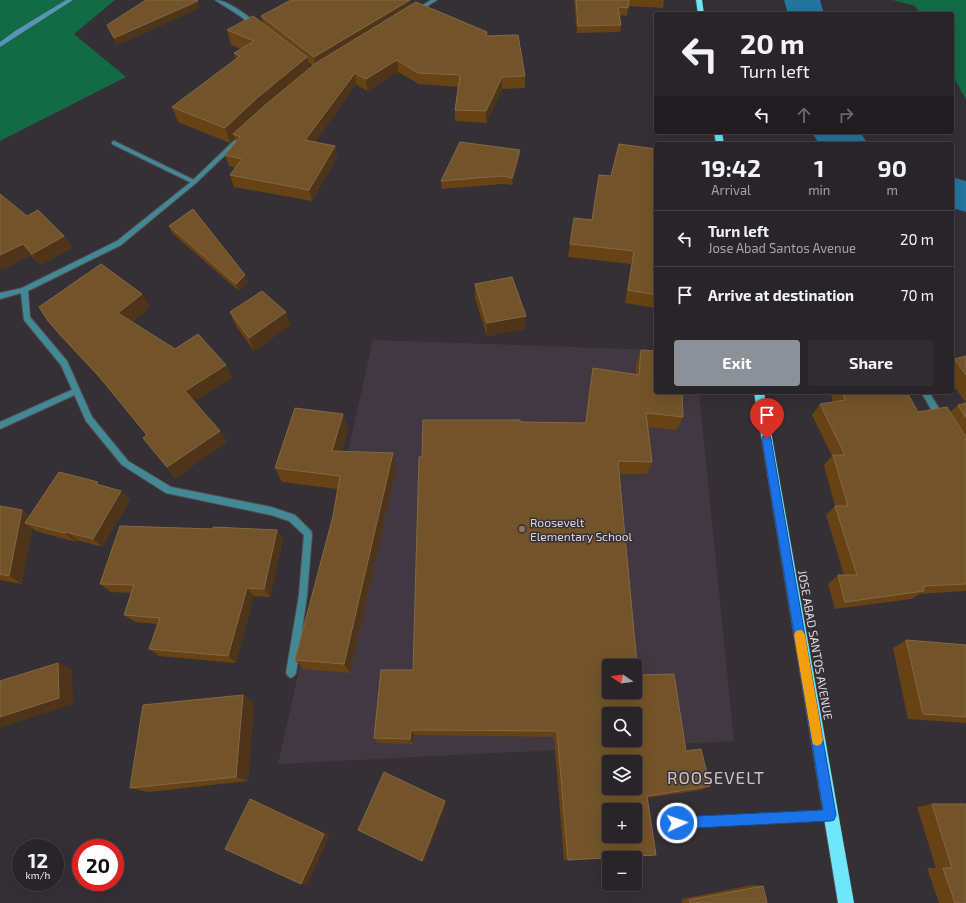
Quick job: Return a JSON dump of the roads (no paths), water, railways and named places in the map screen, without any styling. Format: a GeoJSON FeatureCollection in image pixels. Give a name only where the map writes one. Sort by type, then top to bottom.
{"type":"FeatureCollection","features":[{"type":"Feature","properties":{"kind":"highway"},"geometry":{"type":"LineString","coordinates":[[699,0],[701,12]]}},
{"type":"Feature","properties":{"kind":"highway","name":"JOSE ABAD SANTOS AVENUE"},"geometry":{"type":"LineString","coordinates":[[759,394],[846,903]]}},
{"type":"Feature","properties":{"kind":"street"},"geometry":{"type":"LineString","coordinates":[[216,0],[242,15],[258,28]]}},
{"type":"Feature","properties":{"kind":"street"},"geometry":{"type":"LineString","coordinates":[[408,16],[434,0]]}},
{"type":"Feature","properties":{"kind":"street"},"geometry":{"type":"LineString","coordinates":[[0,296],[24,290],[119,243],[194,182],[248,130]]}},
{"type":"Feature","properties":{"kind":"street"},"geometry":{"type":"LineString","coordinates":[[114,143],[194,182]]}},
{"type":"Feature","properties":{"kind":"street"},"geometry":{"type":"LineString","coordinates":[[24,290],[27,318],[64,363],[89,419],[125,463],[169,490],[271,511],[292,518],[308,534],[303,595],[291,673]]}},
{"type":"Feature","properties":{"kind":"street"},"geometry":{"type":"LineString","coordinates":[[0,426],[76,391]]}},
{"type":"Feature","properties":{"kind":"street"},"geometry":{"type":"LineString","coordinates":[[926,394],[946,426]]}},
{"type":"Feature","properties":{"kind":"street"},"geometry":{"type":"LineString","coordinates":[[662,824],[830,815]]}},
{"type":"Feature","properties":{"kind":"waterway"},"geometry":{"type":"LineString","coordinates":[[0,45],[17,32],[70,0]]}},
{"type":"Feature","properties":{"kind":"waterway"},"geometry":{"type":"LineString","coordinates":[[802,0],[805,12]]}},
{"type":"Feature","properties":{"kind":"waterway"},"geometry":{"type":"LineString","coordinates":[[834,134],[844,142]]}},
{"type":"Feature","properties":{"kind":"waterway"},"geometry":{"type":"LineString","coordinates":[[954,193],[966,197]]}},
{"type":"Feature","properties":{"kind":"place","name":"Roosevelt Elementary School"},"geometry":{"type":"Point","coordinates":[522,529]}},
{"type":"Feature","properties":{"kind":"district","name":"ROOSEVELT"},"geometry":{"type":"Point","coordinates":[716,777]}}]}
